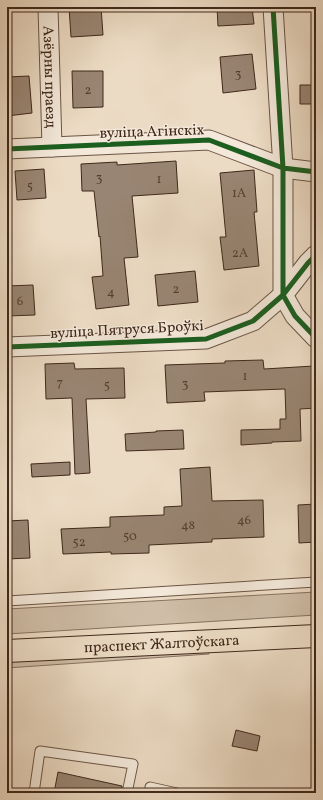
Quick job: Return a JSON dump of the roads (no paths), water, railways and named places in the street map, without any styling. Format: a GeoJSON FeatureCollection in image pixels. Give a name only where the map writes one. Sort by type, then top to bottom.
{"type":"FeatureCollection","features":[{"type":"Feature","properties":{"kind":"main road","name":"праспект Жалтоўскага"},"geometry":{"type":"LineString","coordinates":[[7,651],[316,636]]}},
{"type":"Feature","properties":{"kind":"street","name":"Азёрны праезд"},"geometry":{"type":"LineString","coordinates":[[48,7],[52,147]]}},
{"type":"Feature","properties":{"kind":"street"},"geometry":{"type":"LineString","coordinates":[[273,7],[283,168],[283,295],[295,316],[316,338]]}},
{"type":"Feature","properties":{"kind":"street","name":"вуліца Агінскіх"},"geometry":{"type":"LineString","coordinates":[[7,149],[209,140],[283,168],[316,172]]}},
{"type":"Feature","properties":{"kind":"street","name":"вуліца Пятруся Броўкі"},"geometry":{"type":"LineString","coordinates":[[7,347],[206,339],[252,321],[283,295],[316,255]]}},
{"type":"Feature","properties":{"kind":"lane"},"geometry":{"type":"LineString","coordinates":[[7,601],[316,582]]}},
{"type":"Feature","properties":{"kind":"lane"},"geometry":{"type":"LineString","coordinates":[[34,793],[40,751],[133,764],[127,793]]}},
{"type":"Feature","properties":{"kind":"lane"},"geometry":{"type":"LineString","coordinates":[[150,787],[177,793]]}}]}
